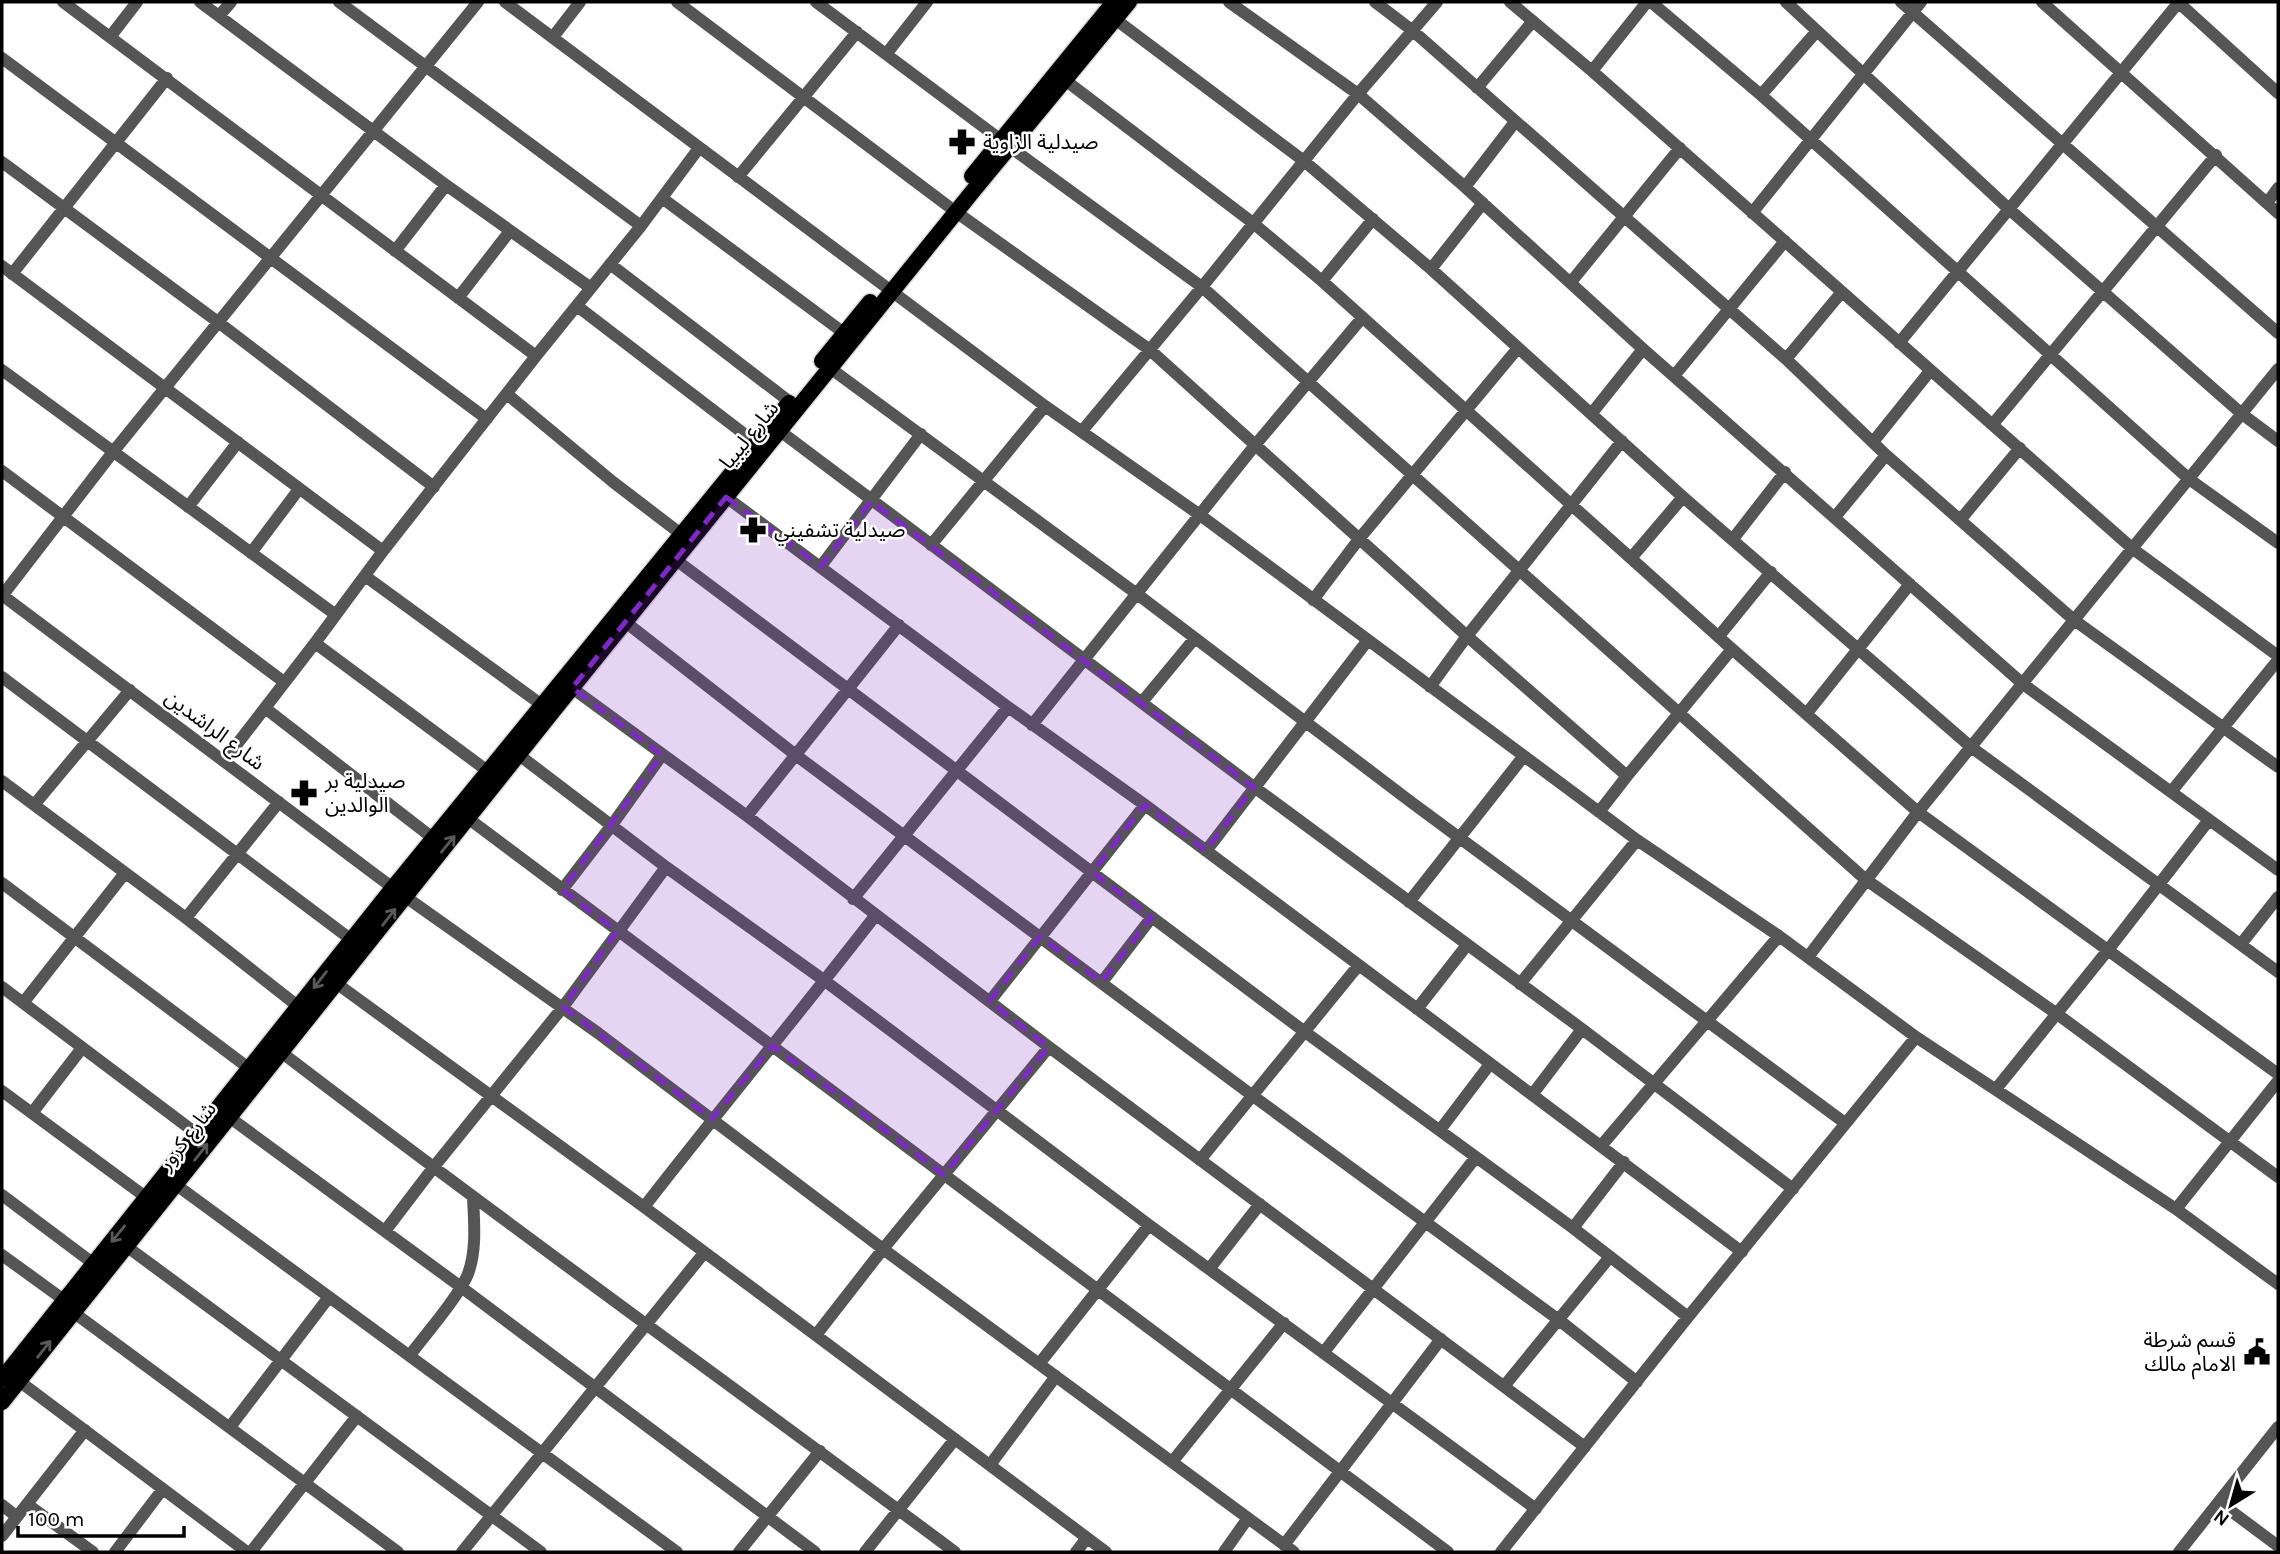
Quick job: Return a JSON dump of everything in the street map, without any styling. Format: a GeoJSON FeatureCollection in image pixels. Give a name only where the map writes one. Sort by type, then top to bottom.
{"type":"FeatureCollection","features":[{"type":"Feature","properties":{"kind":"main road","name":"شارع ليبيا"},"geometry":{"type":"LineString","coordinates":[[1006,143],[1065,80],[1106,24],[1114,2]]}},
{"type":"Feature","properties":{"kind":"main road","name":"شارع ليبيا"},"geometry":{"type":"LineString","coordinates":[[399,892],[434,839],[542,705],[583,664],[676,560],[830,368],[888,289],[969,187],[1106,24],[1129,2]]}},
{"type":"Feature","properties":{"kind":"main road","name":"شارع ليبيا"},"geometry":{"type":"LineString","coordinates":[[621,619],[681,534],[844,333],[888,289]]}},
{"type":"Feature","properties":{"kind":"main road","name":"شارع ليبيا"},"geometry":{"type":"LineString","coordinates":[[399,892],[469,818],[572,688],[583,664]]}},
{"type":"Feature","properties":{"kind":"main road","name":"شارع كرور"},"geometry":{"type":"LineString","coordinates":[[69,1306],[94,1264],[197,1134],[299,1007],[358,944],[399,892]]}},
{"type":"Feature","properties":{"kind":"main road","name":"شارع كرور"},"geometry":{"type":"LineString","coordinates":[[2,1402],[7,1376],[126,1245],[337,983],[358,944]]}},
{"type":"Feature","properties":{"kind":"street"},"geometry":{"type":"LineString","coordinates":[[63,2],[536,356]]}},
{"type":"Feature","properties":{"kind":"street"},"geometry":{"type":"LineString","coordinates":[[110,37],[137,2]]}},
{"type":"Feature","properties":{"kind":"street"},"geometry":{"type":"LineString","coordinates":[[200,2],[446,185],[591,288]]}},
{"type":"Feature","properties":{"kind":"street"},"geometry":{"type":"LineString","coordinates":[[219,16],[231,2]]}},
{"type":"Feature","properties":{"kind":"street"},"geometry":{"type":"LineString","coordinates":[[339,2],[642,226]]}},
{"type":"Feature","properties":{"kind":"street"},"geometry":{"type":"LineString","coordinates":[[2,595],[113,452],[478,2]]}},
{"type":"Feature","properties":{"kind":"street"},"geometry":{"type":"LineString","coordinates":[[505,2],[888,289],[1200,515],[1637,840],[1779,936],[1916,1037],[2175,1209],[2278,1284]]}},
{"type":"Feature","properties":{"kind":"street"},"geometry":{"type":"LineString","coordinates":[[552,37],[580,2]]}},
{"type":"Feature","properties":{"kind":"street"},"geometry":{"type":"LineString","coordinates":[[677,2],[952,209],[1150,350],[1467,636],[1627,776]]}},
{"type":"Feature","properties":{"kind":"street"},"geometry":{"type":"LineString","coordinates":[[816,2],[1202,287],[1865,879],[2057,1014],[2278,1177]]}},
{"type":"Feature","properties":{"kind":"street"},"geometry":{"type":"LineString","coordinates":[[887,53],[927,2]]}},
{"type":"Feature","properties":{"kind":"street"},"geometry":{"type":"LineString","coordinates":[[1229,2],[1357,94],[2023,684],[2278,870]]}},
{"type":"Feature","properties":{"kind":"street"},"geometry":{"type":"LineString","coordinates":[[1375,2],[1413,32],[1786,359],[1886,455],[2074,620],[2278,767]]}},
{"type":"Feature","properties":{"kind":"street"},"geometry":{"type":"LineString","coordinates":[[1082,431],[1357,94],[1437,2]]}},
{"type":"Feature","properties":{"kind":"street"},"geometry":{"type":"LineString","coordinates":[[1510,2],[1680,148],[2133,550],[2278,658],[2171,792]]}},
{"type":"Feature","properties":{"kind":"street"},"geometry":{"type":"LineString","coordinates":[[1592,71],[1649,2],[1762,95],[2189,479],[2278,543]]}},
{"type":"Feature","properties":{"kind":"street"},"geometry":{"type":"LineString","coordinates":[[1786,2],[2010,210],[2242,414],[2278,441]]}},
{"type":"Feature","properties":{"kind":"street"},"geometry":{"type":"LineString","coordinates":[[1902,2],[1917,7],[2063,145],[2278,333]]}},
{"type":"Feature","properties":{"kind":"street"},"geometry":{"type":"LineString","coordinates":[[2042,2],[2278,213]]}},
{"type":"Feature","properties":{"kind":"street"},"geometry":{"type":"LineString","coordinates":[[1899,343],[2179,2],[2278,93]]}},
{"type":"Feature","properties":{"kind":"street"},"geometry":{"type":"LineString","coordinates":[[1752,213],[1917,7]]}},
{"type":"Feature","properties":{"kind":"street"},"geometry":{"type":"LineString","coordinates":[[1477,88],[1534,21]]}},
{"type":"Feature","properties":{"kind":"street"},"geometry":{"type":"LineString","coordinates":[[1106,24],[1304,160],[1431,269],[1684,497],[1970,747],[2278,972]]}},
{"type":"Feature","properties":{"kind":"street"},"geometry":{"type":"LineString","coordinates":[[1762,95],[1817,31]]}},
{"type":"Feature","properties":{"kind":"street"},"geometry":{"type":"LineString","coordinates":[[738,177],[857,32]]}},
{"type":"Feature","properties":{"kind":"street"},"geometry":{"type":"LineString","coordinates":[[2,58],[487,419]]}},
{"type":"Feature","properties":{"kind":"street"},"geometry":{"type":"LineString","coordinates":[[167,78],[64,208],[7,270],[383,551]]}},
{"type":"Feature","properties":{"kind":"street"},"geometry":{"type":"LineString","coordinates":[[1065,80],[1253,223],[1322,281],[1918,812],[2278,1074]]}},
{"type":"Feature","properties":{"kind":"street"},"geometry":{"type":"LineString","coordinates":[[1465,187],[1515,122]]}},
{"type":"Feature","properties":{"kind":"street"},"geometry":{"type":"LineString","coordinates":[[224,761],[383,551],[642,226],[699,148]]}},
{"type":"Feature","properties":{"kind":"street"},"geometry":{"type":"LineString","coordinates":[[1571,282],[1680,148]]}},
{"type":"Feature","properties":{"kind":"street"},"geometry":{"type":"LineString","coordinates":[[1993,424],[2216,156]]}},
{"type":"Feature","properties":{"kind":"street"},"geometry":{"type":"LineString","coordinates":[[2,162],[218,322],[433,487]]}},
{"type":"Feature","properties":{"kind":"street"},"geometry":{"type":"LineString","coordinates":[[395,251],[446,185]]}},
{"type":"Feature","properties":{"kind":"street"},"geometry":{"type":"LineString","coordinates":[[2267,203],[2278,188]]}},
{"type":"Feature","properties":{"kind":"street"},"geometry":{"type":"LineString","coordinates":[[662,198],[844,333]]}},
{"type":"Feature","properties":{"kind":"street"},"geometry":{"type":"LineString","coordinates":[[1431,269],[1483,203]]}},
{"type":"Feature","properties":{"kind":"street"},"geometry":{"type":"LineString","coordinates":[[1322,281],[1373,219]]}},
{"type":"Feature","properties":{"kind":"street"},"geometry":{"type":"LineString","coordinates":[[458,298],[510,231]]}},
{"type":"Feature","properties":{"kind":"street"},"geometry":{"type":"LineString","coordinates":[[1674,376],[1785,241]]}},
{"type":"Feature","properties":{"kind":"street"},"geometry":{"type":"LineString","coordinates":[[610,264],[790,402]]}},
{"type":"Feature","properties":{"kind":"street"},"geometry":{"type":"LineString","coordinates":[[1786,359],[1841,293]]}},
{"type":"Feature","properties":{"kind":"street"},"geometry":{"type":"LineString","coordinates":[[577,306],[755,443]]}},
{"type":"Feature","properties":{"kind":"street"},"geometry":{"type":"LineString","coordinates":[[1032,725],[1256,444],[1362,318]]}},
{"type":"Feature","properties":{"kind":"street"},"geometry":{"type":"LineString","coordinates":[[1313,600],[1359,539],[1518,348]]}},
{"type":"Feature","properties":{"kind":"street"},"geometry":{"type":"LineString","coordinates":[[1592,413],[1643,349]]}},
{"type":"Feature","properties":{"kind":"street"},"geometry":{"type":"LineString","coordinates":[[830,368],[1845,1122]]}},
{"type":"Feature","properties":{"kind":"street"},"geometry":{"type":"LineString","coordinates":[[1808,957],[1918,812],[2278,369]]}},
{"type":"Feature","properties":{"kind":"street"},"geometry":{"type":"LineString","coordinates":[[2,370],[336,615]]}},
{"type":"Feature","properties":{"kind":"street"},"geometry":{"type":"LineString","coordinates":[[1873,442],[1930,371]]}},
{"type":"Feature","properties":{"kind":"street"},"geometry":{"type":"LineString","coordinates":[[507,394],[613,482],[681,534]]}},
{"type":"Feature","properties":{"kind":"street"},"geometry":{"type":"LineString","coordinates":[[931,545],[1045,405]]}},
{"type":"Feature","properties":{"kind":"street"},"geometry":{"type":"LineString","coordinates":[[780,431],[1254,787],[1582,1028],[1793,1189]]}},
{"type":"Feature","properties":{"kind":"street"},"geometry":{"type":"LineString","coordinates":[[821,566],[921,434]]}},
{"type":"Feature","properties":{"kind":"street"},"geometry":{"type":"LineString","coordinates":[[1430,687],[1467,636],[1622,441]]}},
{"type":"Feature","properties":{"kind":"street"},"geometry":{"type":"LineString","coordinates":[[188,507],[238,442]]}},
{"type":"Feature","properties":{"kind":"street"},"geometry":{"type":"LineString","coordinates":[[1961,519],[2020,448]]}},
{"type":"Feature","properties":{"kind":"street"},"geometry":{"type":"LineString","coordinates":[[1835,517],[1886,455]]}},
{"type":"Feature","properties":{"kind":"street"},"geometry":{"type":"LineString","coordinates":[[2,471],[284,682]]}},
{"type":"Feature","properties":{"kind":"street"},"geometry":{"type":"LineString","coordinates":[[1733,539],[1785,472]]}},
{"type":"Feature","properties":{"kind":"street"},"geometry":{"type":"LineString","coordinates":[[251,553],[299,489]]}},
{"type":"Feature","properties":{"kind":"street"},"geometry":{"type":"LineString","coordinates":[[726,497],[1008,708],[1145,805],[1742,1252]]}},
{"type":"Feature","properties":{"kind":"street"},"geometry":{"type":"LineString","coordinates":[[1632,557],[1684,497]]}},
{"type":"Feature","properties":{"kind":"street"},"geometry":{"type":"LineString","coordinates":[[676,560],[848,691],[1573,1228],[1688,1317]]}},
{"type":"Feature","properties":{"kind":"street"},"geometry":{"type":"LineString","coordinates":[[1718,636],[1771,572]]}},
{"type":"Feature","properties":{"kind":"street"},"geometry":{"type":"LineString","coordinates":[[365,576],[542,705]]}},
{"type":"Feature","properties":{"kind":"street"},"geometry":{"type":"LineString","coordinates":[[1807,713],[1910,584]]}},
{"type":"Feature","properties":{"kind":"street","name":"شارع الراشدين"},"geometry":{"type":"LineString","coordinates":[[2,595],[399,892],[563,1007],[883,1249],[1289,1548]]}},
{"type":"Feature","properties":{"kind":"street"},"geometry":{"type":"LineString","coordinates":[[621,619],[797,756],[1559,1320],[1637,1382]]}},
{"type":"Feature","properties":{"kind":"street"},"geometry":{"type":"LineString","coordinates":[[747,816],[899,625]]}},
{"type":"Feature","properties":{"kind":"street"},"geometry":{"type":"LineString","coordinates":[[1143,702],[1195,638]]}},
{"type":"Feature","properties":{"kind":"street"},"geometry":{"type":"LineString","coordinates":[[1206,851],[1368,640]]}},
{"type":"Feature","properties":{"kind":"street"},"geometry":{"type":"LineString","coordinates":[[315,643],[489,772]]}},
{"type":"Feature","properties":{"kind":"street"},"geometry":{"type":"LineString","coordinates":[[1599,812],[1732,649]]}},
{"type":"Feature","properties":{"kind":"street"},"geometry":{"type":"LineString","coordinates":[[2,677],[358,944]]}},
{"type":"Feature","properties":{"kind":"street"},"geometry":{"type":"LineString","coordinates":[[572,688],[747,816],[875,916],[1585,1447]]}},
{"type":"Feature","properties":{"kind":"street"},"geometry":{"type":"LineString","coordinates":[[34,805],[130,690]]}},
{"type":"Feature","properties":{"kind":"street"},"geometry":{"type":"LineString","coordinates":[[265,708],[434,839]]}},
{"type":"Feature","properties":{"kind":"street"},"geometry":{"type":"LineString","coordinates":[[853,899],[1008,708]]}},
{"type":"Feature","properties":{"kind":"street"},"geometry":{"type":"LineString","coordinates":[[519,755],[666,867],[825,981],[1149,1225],[1536,1509]]}},
{"type":"Feature","properties":{"kind":"street"},"geometry":{"type":"LineString","coordinates":[[562,890],[662,755]]}},
{"type":"Feature","properties":{"kind":"street"},"geometry":{"type":"LineString","coordinates":[[1409,902],[1523,757]]}},
{"type":"Feature","properties":{"kind":"street"},"geometry":{"type":"LineString","coordinates":[[2,781],[186,918],[299,1007]]}},
{"type":"Feature","properties":{"kind":"street"},"geometry":{"type":"LineString","coordinates":[[186,918],[279,802]]}},
{"type":"Feature","properties":{"kind":"street"},"geometry":{"type":"LineString","coordinates":[[990,1001],[1145,805]]}},
{"type":"Feature","properties":{"kind":"street"},"geometry":{"type":"LineString","coordinates":[[469,818],[1448,1552]]}},
{"type":"Feature","properties":{"kind":"street"},"geometry":{"type":"LineString","coordinates":[[1996,1089],[2209,820]]}},
{"type":"Feature","properties":{"kind":"street"},"geometry":{"type":"LineString","coordinates":[[1520,984],[1637,840]]}},
{"type":"Feature","properties":{"kind":"street"},"geometry":{"type":"LineString","coordinates":[[385,1231],[563,1007],[666,867]]}},
{"type":"Feature","properties":{"kind":"street"},"geometry":{"type":"LineString","coordinates":[[23,1003],[125,873]]}},
{"type":"Feature","properties":{"kind":"street"},"geometry":{"type":"LineString","coordinates":[[2,883],[250,1069]]}},
{"type":"Feature","properties":{"kind":"street"},"geometry":{"type":"LineString","coordinates":[[2241,944],[2278,897]]}},
{"type":"Feature","properties":{"kind":"street"},"geometry":{"type":"LineString","coordinates":[[644,1207],[875,916]]}},
{"type":"Feature","properties":{"kind":"street"},"geometry":{"type":"LineString","coordinates":[[1102,982],[1152,917]]}},
{"type":"Feature","properties":{"kind":"street"},"geometry":{"type":"LineString","coordinates":[[1601,1146],[1779,936]]}},
{"type":"Feature","properties":{"kind":"street"},"geometry":{"type":"LineString","coordinates":[[1417,1009],[1468,945]]}},
{"type":"Feature","properties":{"kind":"street"},"geometry":{"type":"LineString","coordinates":[[1200,1160],[1358,966]]}},
{"type":"Feature","properties":{"kind":"street"},"geometry":{"type":"LineString","coordinates":[[337,983],[644,1207],[1106,1552]]}},
{"type":"Feature","properties":{"kind":"street"},"geometry":{"type":"LineString","coordinates":[[2,987],[197,1134]]}},
{"type":"Feature","properties":{"kind":"street"},"geometry":{"type":"LineString","coordinates":[[1532,1095],[1582,1028]]}},
{"type":"Feature","properties":{"kind":"street"},"geometry":{"type":"LineString","coordinates":[[1501,1552],[1916,1037]]}},
{"type":"Feature","properties":{"kind":"street"},"geometry":{"type":"LineString","coordinates":[[816,1335],[1049,1047]]}},
{"type":"Feature","properties":{"kind":"street"},"geometry":{"type":"LineString","coordinates":[[32,1113],[82,1048]]}},
{"type":"Feature","properties":{"kind":"street"},"geometry":{"type":"LineString","coordinates":[[281,1052],[433,1168],[956,1552]]}},
{"type":"Feature","properties":{"kind":"street"},"geometry":{"type":"LineString","coordinates":[[1440,1130],[1490,1064]]}},
{"type":"Feature","properties":{"kind":"street"},"geometry":{"type":"LineString","coordinates":[[2175,1209],[2278,1081]]}},
{"type":"Feature","properties":{"kind":"street"},"geometry":{"type":"LineString","coordinates":[[2,1091],[147,1198]]}},
{"type":"Feature","properties":{"kind":"street"},"geometry":{"type":"LineString","coordinates":[[229,1117],[815,1552]]}},
{"type":"Feature","properties":{"kind":"street"},"geometry":{"type":"LineString","coordinates":[[1324,1352],[1476,1157]]}},
{"type":"Feature","properties":{"kind":"street"},"geometry":{"type":"LineString","coordinates":[[1573,1228],[1624,1162]]}},
{"type":"Feature","properties":{"kind":"street"},"geometry":{"type":"LineString","coordinates":[[175,1184],[677,1552]]}},
{"type":"Feature","properties":{"kind":"street"},"geometry":{"type":"LineString","coordinates":[[2,1195],[94,1264]]}},
{"type":"Feature","properties":{"kind":"street"},"geometry":{"type":"LineString","coordinates":[[410,1355],[461,1287],[468,1272],[475,1228],[473,1197]]}},
{"type":"Feature","properties":{"kind":"street"},"geometry":{"type":"LineString","coordinates":[[1210,1268],[1260,1204]]}},
{"type":"Feature","properties":{"kind":"street"},"geometry":{"type":"LineString","coordinates":[[1039,1364],[1149,1225]]}},
{"type":"Feature","properties":{"kind":"street"},"geometry":{"type":"LineString","coordinates":[[126,1245],[541,1552]]}},
{"type":"Feature","properties":{"kind":"street"},"geometry":{"type":"LineString","coordinates":[[462,1552],[704,1253]]}},
{"type":"Feature","properties":{"kind":"street"},"geometry":{"type":"LineString","coordinates":[[2,1255],[398,1552]]}},
{"type":"Feature","properties":{"kind":"street"},"geometry":{"type":"LineString","coordinates":[[1505,1385],[1609,1258]]}},
{"type":"Feature","properties":{"kind":"street"},"geometry":{"type":"LineString","coordinates":[[230,1427],[329,1297]]}},
{"type":"Feature","properties":{"kind":"street"},"geometry":{"type":"LineString","coordinates":[[1172,1461],[1284,1323]]}},
{"type":"Feature","properties":{"kind":"street"},"geometry":{"type":"LineString","coordinates":[[1289,1548],[1339,1472],[1441,1339]]}},
{"type":"Feature","properties":{"kind":"street"},"geometry":{"type":"LineString","coordinates":[[7,1376],[85,1430],[162,1490],[249,1552],[357,1416]]}},
{"type":"Feature","properties":{"kind":"street"},"geometry":{"type":"LineString","coordinates":[[990,1465],[1056,1376]]}},
{"type":"Feature","properties":{"kind":"street"},"geometry":{"type":"LineString","coordinates":[[2179,1552],[2219,1502],[2273,1443],[2278,1427]]}},
{"type":"Feature","properties":{"kind":"street"},"geometry":{"type":"LineString","coordinates":[[2,1536],[85,1430]]}},
{"type":"Feature","properties":{"kind":"street"},"geometry":{"type":"LineString","coordinates":[[865,1552],[955,1439]]}},
{"type":"Feature","properties":{"kind":"street"},"geometry":{"type":"LineString","coordinates":[[739,1552],[821,1451]]}},
{"type":"Feature","properties":{"kind":"street"},"geometry":{"type":"LineString","coordinates":[[115,1552],[162,1490]]}},
{"type":"Feature","properties":{"kind":"street"},"geometry":{"type":"LineString","coordinates":[[2219,1502],[2278,1546]]}},
{"type":"Feature","properties":{"kind":"street"},"geometry":{"type":"LineString","coordinates":[[27,1504],[93,1552]]}},
{"type":"Feature","properties":{"kind":"street"},"geometry":{"type":"LineString","coordinates":[[2,1505],[17,1517]]}},
{"type":"Feature","properties":{"kind":"street"},"geometry":{"type":"LineString","coordinates":[[1224,1552],[1248,1518]]}},
{"type":"Feature","properties":{"kind":"street"},"geometry":{"type":"LineString","coordinates":[[1076,1552],[1087,1538]]}},
{"type":"Feature","properties":{"kind":"highlighted area"},"geometry":{"type":"Polygon","coordinates":[[[726,497],[821,566],[871,501],[1254,787],[1206,851],[1145,805],[1093,872],[1152,917],[1102,982],[1040,937],[990,1001],[1049,1047],[944,1175],[773,1046],[712,1119],[563,1007],[617,931],[562,890],[662,755],[572,688],[726,497]]]}},
{"type":"Feature","properties":{"kind":"place","name":"صيدلية الزاوية"},"geometry":{"type":"Point","coordinates":[962,142]}},
{"type":"Feature","properties":{"kind":"place","name":"صيدلية تشفيني"},"geometry":{"type":"Point","coordinates":[753,530]}},
{"type":"Feature","properties":{"kind":"place","name":"صيدلية بر الوالدين"},"geometry":{"type":"Point","coordinates":[304,793]}},
{"type":"Feature","properties":{"kind":"place","name":"قسم شرطة الامام مالك"},"geometry":{"type":"Point","coordinates":[2257,1352]}}]}
